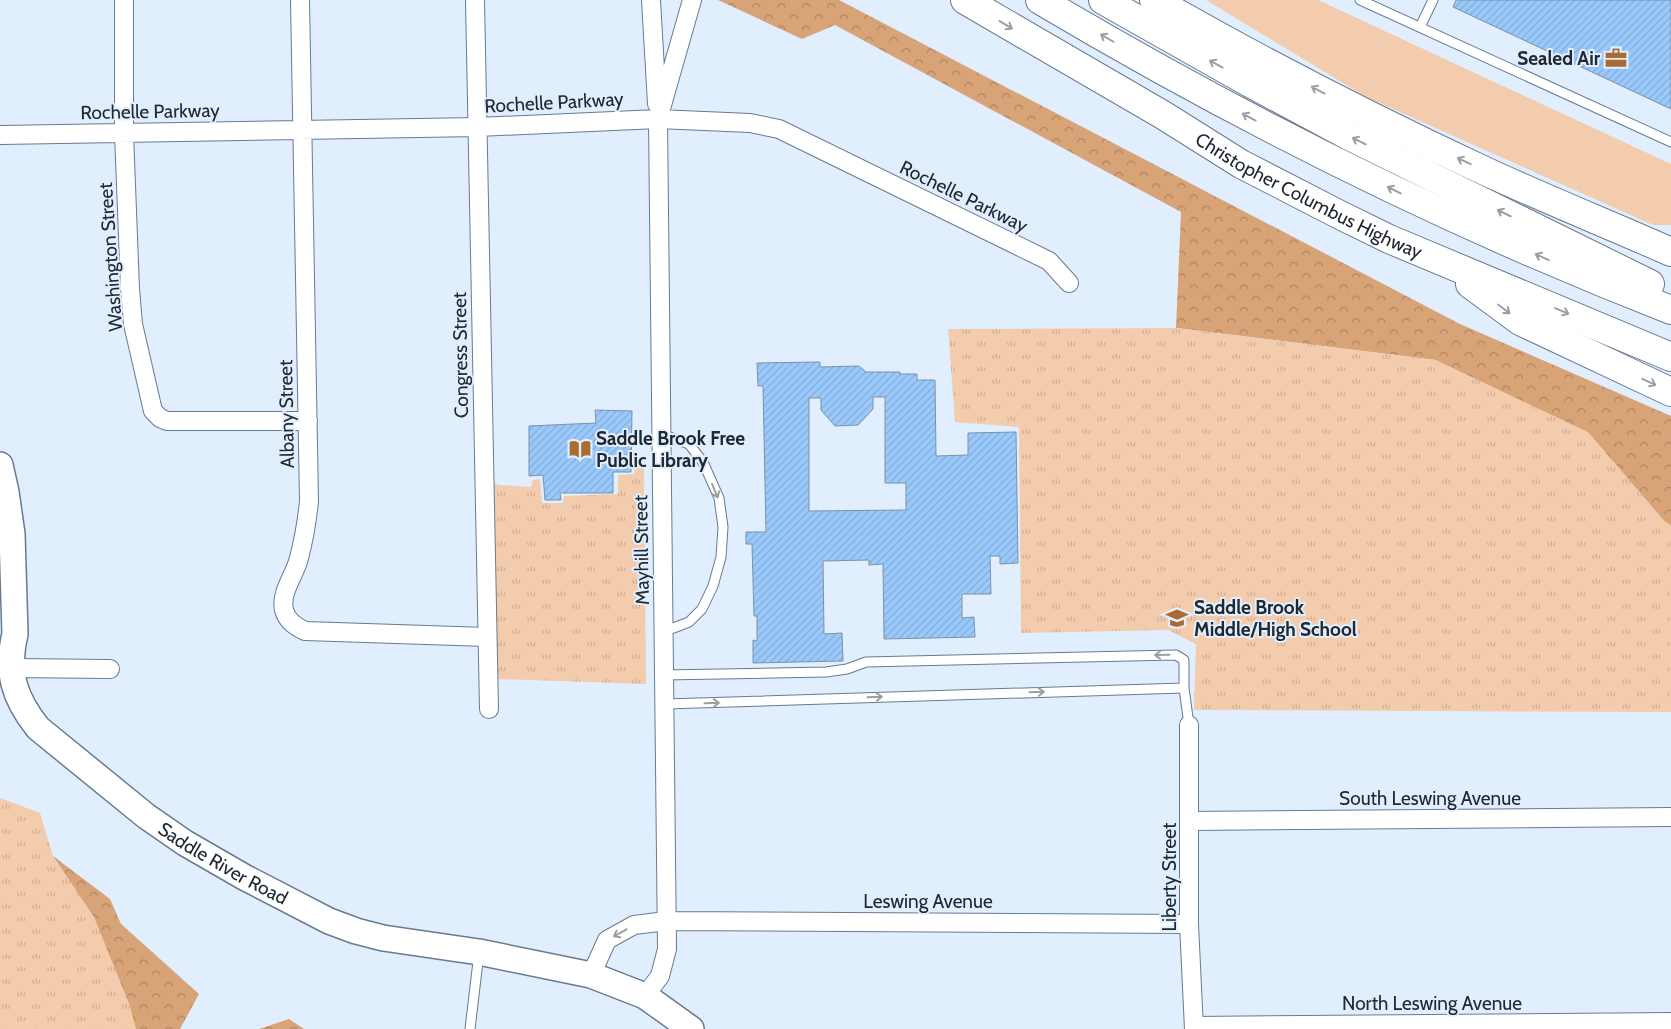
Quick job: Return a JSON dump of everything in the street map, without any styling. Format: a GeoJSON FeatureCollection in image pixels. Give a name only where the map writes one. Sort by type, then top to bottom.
{"type":"FeatureCollection","features":[{"type":"Feature","properties":{"kind":"highway","name":"Christopher Columbus Highway"},"geometry":{"type":"LineString","coordinates":[[965,0],[1241,164],[1389,240],[1671,357]]}},
{"type":"Feature","properties":{"kind":"highway"},"geometry":{"type":"LineString","coordinates":[[1040,0],[1196,89],[1387,186],[1563,267],[1671,310]]}},
{"type":"Feature","properties":{"kind":"highway"},"geometry":{"type":"LineString","coordinates":[[1103,0],[1250,83],[1349,136],[1671,295]]}},
{"type":"Feature","properties":{"kind":"highway"},"geometry":{"type":"LineString","coordinates":[[1154,0],[1333,98],[1488,172],[1671,252]]}},
{"type":"Feature","properties":{"kind":"highway"},"geometry":{"type":"LineString","coordinates":[[1589,216],[1671,237]]}},
{"type":"Feature","properties":{"kind":"highway"},"geometry":{"type":"LineString","coordinates":[[1436,259],[1520,321],[1671,392]]}},
{"type":"Feature","properties":{"kind":"street","name":"Washington Street"},"geometry":{"type":"LineString","coordinates":[[124,0],[124,133],[130,298],[133,324],[153,411],[160,418],[167,421],[308,421]]}},
{"type":"Feature","properties":{"kind":"street","name":"Albany Street"},"geometry":{"type":"LineString","coordinates":[[300,0],[309,501],[306,532],[298,562],[283,601],[284,611],[295,626],[305,631],[487,637]]}},
{"type":"Feature","properties":{"kind":"street","name":"Congress Street"},"geometry":{"type":"LineString","coordinates":[[475,0],[489,709]]}},
{"type":"Feature","properties":{"kind":"street","name":"Mayhill Street"},"geometry":{"type":"LineString","coordinates":[[645,996],[660,976],[667,949],[658,119],[651,0]]}},
{"type":"Feature","properties":{"kind":"street","name":"Mayhill Street"},"geometry":{"type":"LineString","coordinates":[[658,119],[692,0]]}},
{"type":"Feature","properties":{"kind":"street","name":"Rochelle Parkway"},"geometry":{"type":"LineString","coordinates":[[0,135],[478,127],[658,119],[750,122],[779,129],[1049,260],[1069,283]]}},
{"type":"Feature","properties":{"kind":"street","name":"Saddle River Road"},"geometry":{"type":"LineString","coordinates":[[0,465],[12,534],[15,634],[11,650],[11,668],[17,695],[26,713],[38,728],[146,816],[185,843],[244,877],[329,921],[383,938],[479,952],[591,975],[645,996],[691,1029]]}},
{"type":"Feature","properties":{"kind":"street"},"geometry":{"type":"LineString","coordinates":[[11,668],[110,670]]}},
{"type":"Feature","properties":{"kind":"street","name":"Liberty Street"},"geometry":{"type":"LineString","coordinates":[[1188,725],[1190,821],[1189,924],[1194,1028]]}},
{"type":"Feature","properties":{"kind":"street","name":"South Leswing Avenue"},"geometry":{"type":"LineString","coordinates":[[1190,821],[1671,817]]}},
{"type":"Feature","properties":{"kind":"street"},"geometry":{"type":"LineString","coordinates":[[591,975],[607,940],[634,925],[666,921]]}},
{"type":"Feature","properties":{"kind":"street","name":"Leswing Avenue"},"geometry":{"type":"LineString","coordinates":[[666,921],[1189,924]]}},
{"type":"Feature","properties":{"kind":"street","name":"North Leswing Avenue"},"geometry":{"type":"LineString","coordinates":[[1194,1028],[1671,1022]]}},
{"type":"Feature","properties":{"kind":"lane"},"geometry":{"type":"LineString","coordinates":[[1360,0],[1671,142]]}},
{"type":"Feature","properties":{"kind":"lane"},"geometry":{"type":"LineString","coordinates":[[1420,27],[1433,0]]}},
{"type":"Feature","properties":{"kind":"lane"},"geometry":{"type":"LineString","coordinates":[[661,434],[689,444],[703,462],[719,498],[723,528],[721,557],[713,586],[702,609],[689,622],[663,632]]}},
{"type":"Feature","properties":{"kind":"lane"},"geometry":{"type":"LineString","coordinates":[[663,675],[826,672],[847,669],[866,662],[1176,655],[1184,660],[1184,688],[1188,725]]}},
{"type":"Feature","properties":{"kind":"lane"},"geometry":{"type":"LineString","coordinates":[[664,704],[1184,688]]}},
{"type":"Feature","properties":{"kind":"lane"},"geometry":{"type":"LineString","coordinates":[[470,1029],[479,952]]}},
{"type":"Feature","properties":{"kind":"green space"},"geometry":{"type":"Polygon","coordinates":[[[718,0],[839,0],[1460,324],[1671,416],[1671,526],[1436,360],[1176,328],[1181,212],[835,25],[802,39],[718,0]]]}},
{"type":"Feature","properties":{"kind":"green space"},"geometry":{"type":"Polygon","coordinates":[[[1206,0],[1318,0],[1671,164],[1671,225],[1653,225],[1366,97],[1206,0]]]}},
{"type":"Feature","properties":{"kind":"green space","name":"Saddle Brook Middle/High School"},"geometry":{"type":"Polygon","coordinates":[[[1176,328],[1436,360],[1588,432],[1668,525],[1671,526],[1671,712],[1194,710],[1196,644],[1168,630],[1021,633],[1019,427],[955,422],[948,329],[1176,328]]]}},
{"type":"Feature","properties":{"kind":"green space"},"geometry":{"type":"Polygon","coordinates":[[[635,466],[644,466],[646,684],[497,679],[493,482],[498,485],[531,487],[533,480],[540,479],[542,503],[563,503],[564,496],[618,494],[618,475],[634,474],[635,466]]]}},
{"type":"Feature","properties":{"kind":"green space"},"geometry":{"type":"Polygon","coordinates":[[[0,798],[40,813],[53,856],[94,917],[130,1006],[136,1029],[0,1029],[0,798]]]}},
{"type":"Feature","properties":{"kind":"green space"},"geometry":{"type":"Polygon","coordinates":[[[0,813],[76,891],[53,856],[110,899],[121,924],[199,994],[180,1029],[10,1029],[0,1011],[0,813]]]}},
{"type":"Feature","properties":{"kind":"green space"},"geometry":{"type":"Polygon","coordinates":[[[289,1019],[304,1029],[259,1029],[289,1019]]]}},
{"type":"Feature","properties":{"kind":"building","name":"Sealed Air"},"geometry":{"type":"Polygon","coordinates":[[[1456,0],[1671,0],[1671,109],[1453,7],[1456,0]]]}},
{"type":"Feature","properties":{"kind":"building"},"geometry":{"type":"Polygon","coordinates":[[[820,362],[820,367],[859,366],[866,372],[900,372],[900,374],[917,374],[917,380],[935,380],[936,456],[968,455],[968,433],[1016,432],[1018,563],[1000,564],[1000,556],[990,556],[991,594],[962,594],[962,618],[974,617],[975,637],[884,639],[883,564],[869,565],[869,560],[823,561],[824,634],[842,633],[843,661],[753,663],[753,640],[757,641],[757,616],[754,616],[752,544],[746,544],[746,532],[766,532],[763,386],[758,386],[757,363],[820,362]],[[873,397],[873,409],[858,425],[835,426],[821,410],[821,398],[809,398],[809,511],[906,510],[906,483],[885,483],[885,397],[873,397]]]}},
{"type":"Feature","properties":{"kind":"building","name":"Saddle Brook Free Public Library"},"geometry":{"type":"Polygon","coordinates":[[[595,410],[632,411],[631,472],[613,472],[613,493],[560,493],[561,500],[545,500],[543,475],[529,476],[529,426],[596,423],[595,410]]]}},
{"type":"Feature","properties":{"kind":"place","name":"Sealed Air"},"geometry":{"type":"Point","coordinates":[1616,58]}},
{"type":"Feature","properties":{"kind":"place","name":"Saddle Brook Free Public Library"},"geometry":{"type":"Point","coordinates":[580,449]}},
{"type":"Feature","properties":{"kind":"place","name":"Saddle Brook Middle/High School"},"geometry":{"type":"Point","coordinates":[1177,618]}}]}
